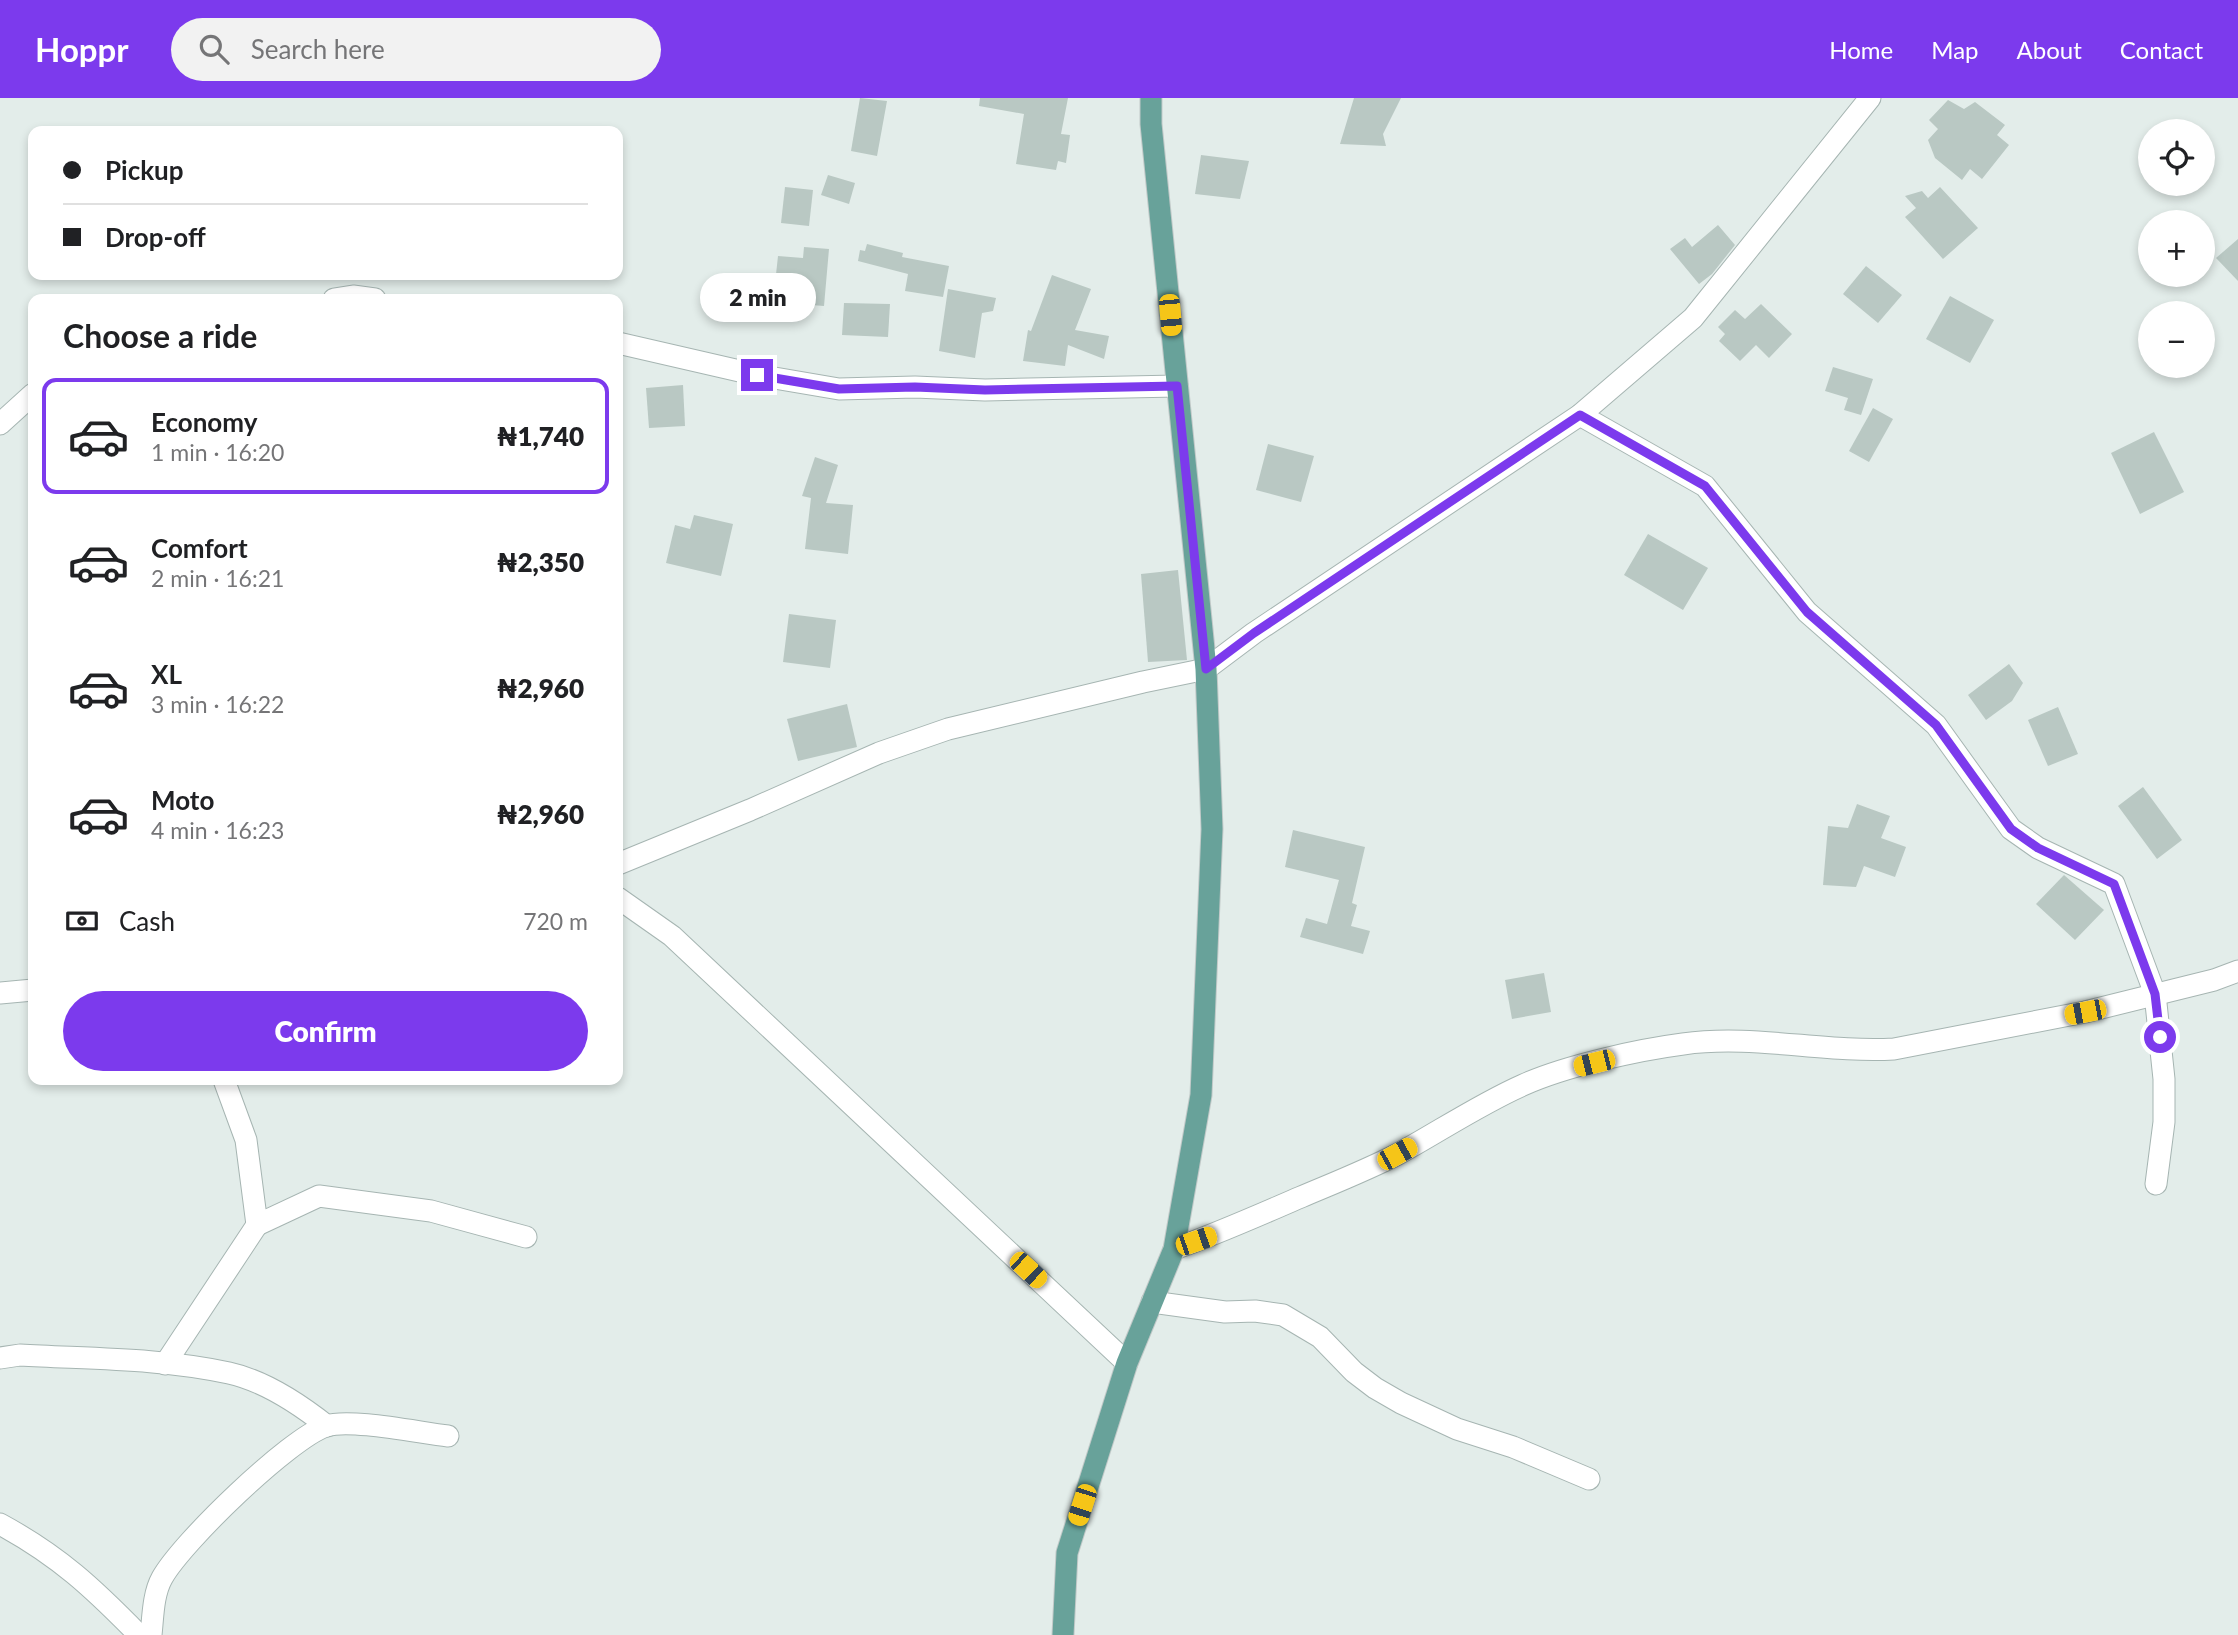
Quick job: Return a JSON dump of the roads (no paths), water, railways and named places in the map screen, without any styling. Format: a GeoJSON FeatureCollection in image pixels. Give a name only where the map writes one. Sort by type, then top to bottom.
{"type":"FeatureCollection","features":[{"type":"Feature","properties":{"kind":"main road"},"geometry":{"type":"LineString","coordinates":[[1063,1635],[1067,1553],[1127,1363],[1174,1249],[1200,1095],[1212,829],[1206,669],[1151,124],[1151,98]]}},
{"type":"Feature","properties":{"kind":"street"},"geometry":{"type":"LineString","coordinates":[[623,861],[750,810],[879,753],[948,729],[1206,669],[1254,633],[1580,415],[1693,318],[1870,98]]}},
{"type":"Feature","properties":{"kind":"street"},"geometry":{"type":"LineString","coordinates":[[623,344],[757,375],[839,389],[915,387],[985,390],[1177,386]]}},
{"type":"Feature","properties":{"kind":"street"},"geometry":{"type":"LineString","coordinates":[[0,424],[28,399]]}},
{"type":"Feature","properties":{"kind":"street"},"geometry":{"type":"LineString","coordinates":[[1580,415],[1705,486],[1807,612],[1936,725],[2011,829],[2038,848],[2114,884],[2155,994],[2164,1079],[2164,1111],[2156,1185]]}},
{"type":"Feature","properties":{"kind":"street"},"geometry":{"type":"LineString","coordinates":[[623,902],[672,936],[1127,1363]]}},
{"type":"Feature","properties":{"kind":"street"},"geometry":{"type":"LineString","coordinates":[[1174,1249],[1219,1233],[1397,1154],[1527,1083],[1586,1065],[1683,1044],[1724,1041],[1894,1049],[2085,1012],[2214,980],[2238,971]]}},
{"type":"Feature","properties":{"kind":"street"},"geometry":{"type":"LineString","coordinates":[[0,993],[28,990]]}},
{"type":"Feature","properties":{"kind":"street"},"geometry":{"type":"LineString","coordinates":[[225,1085],[246,1140],[257,1225]]}},
{"type":"Feature","properties":{"kind":"street"},"geometry":{"type":"LineString","coordinates":[[165,1364],[257,1225],[319,1196],[431,1211],[526,1237]]}},
{"type":"Feature","properties":{"kind":"street"},"geometry":{"type":"LineString","coordinates":[[1152,1301],[1226,1312],[1255,1311],[1283,1315],[1320,1337],[1354,1372],[1401,1403],[1457,1429],[1513,1447],[1589,1479]]}},
{"type":"Feature","properties":{"kind":"street"},"geometry":{"type":"LineString","coordinates":[[0,1358],[20,1355],[165,1364],[230,1373],[256,1382],[302,1406],[327,1426]]}},
{"type":"Feature","properties":{"kind":"street"},"geometry":{"type":"LineString","coordinates":[[151,1635],[155,1602],[162,1579],[181,1551],[218,1513],[306,1436],[327,1426],[345,1423],[448,1436]]}},
{"type":"Feature","properties":{"kind":"street"},"geometry":{"type":"LineString","coordinates":[[0,1524],[54,1556],[91,1586],[139,1635]]}}]}
